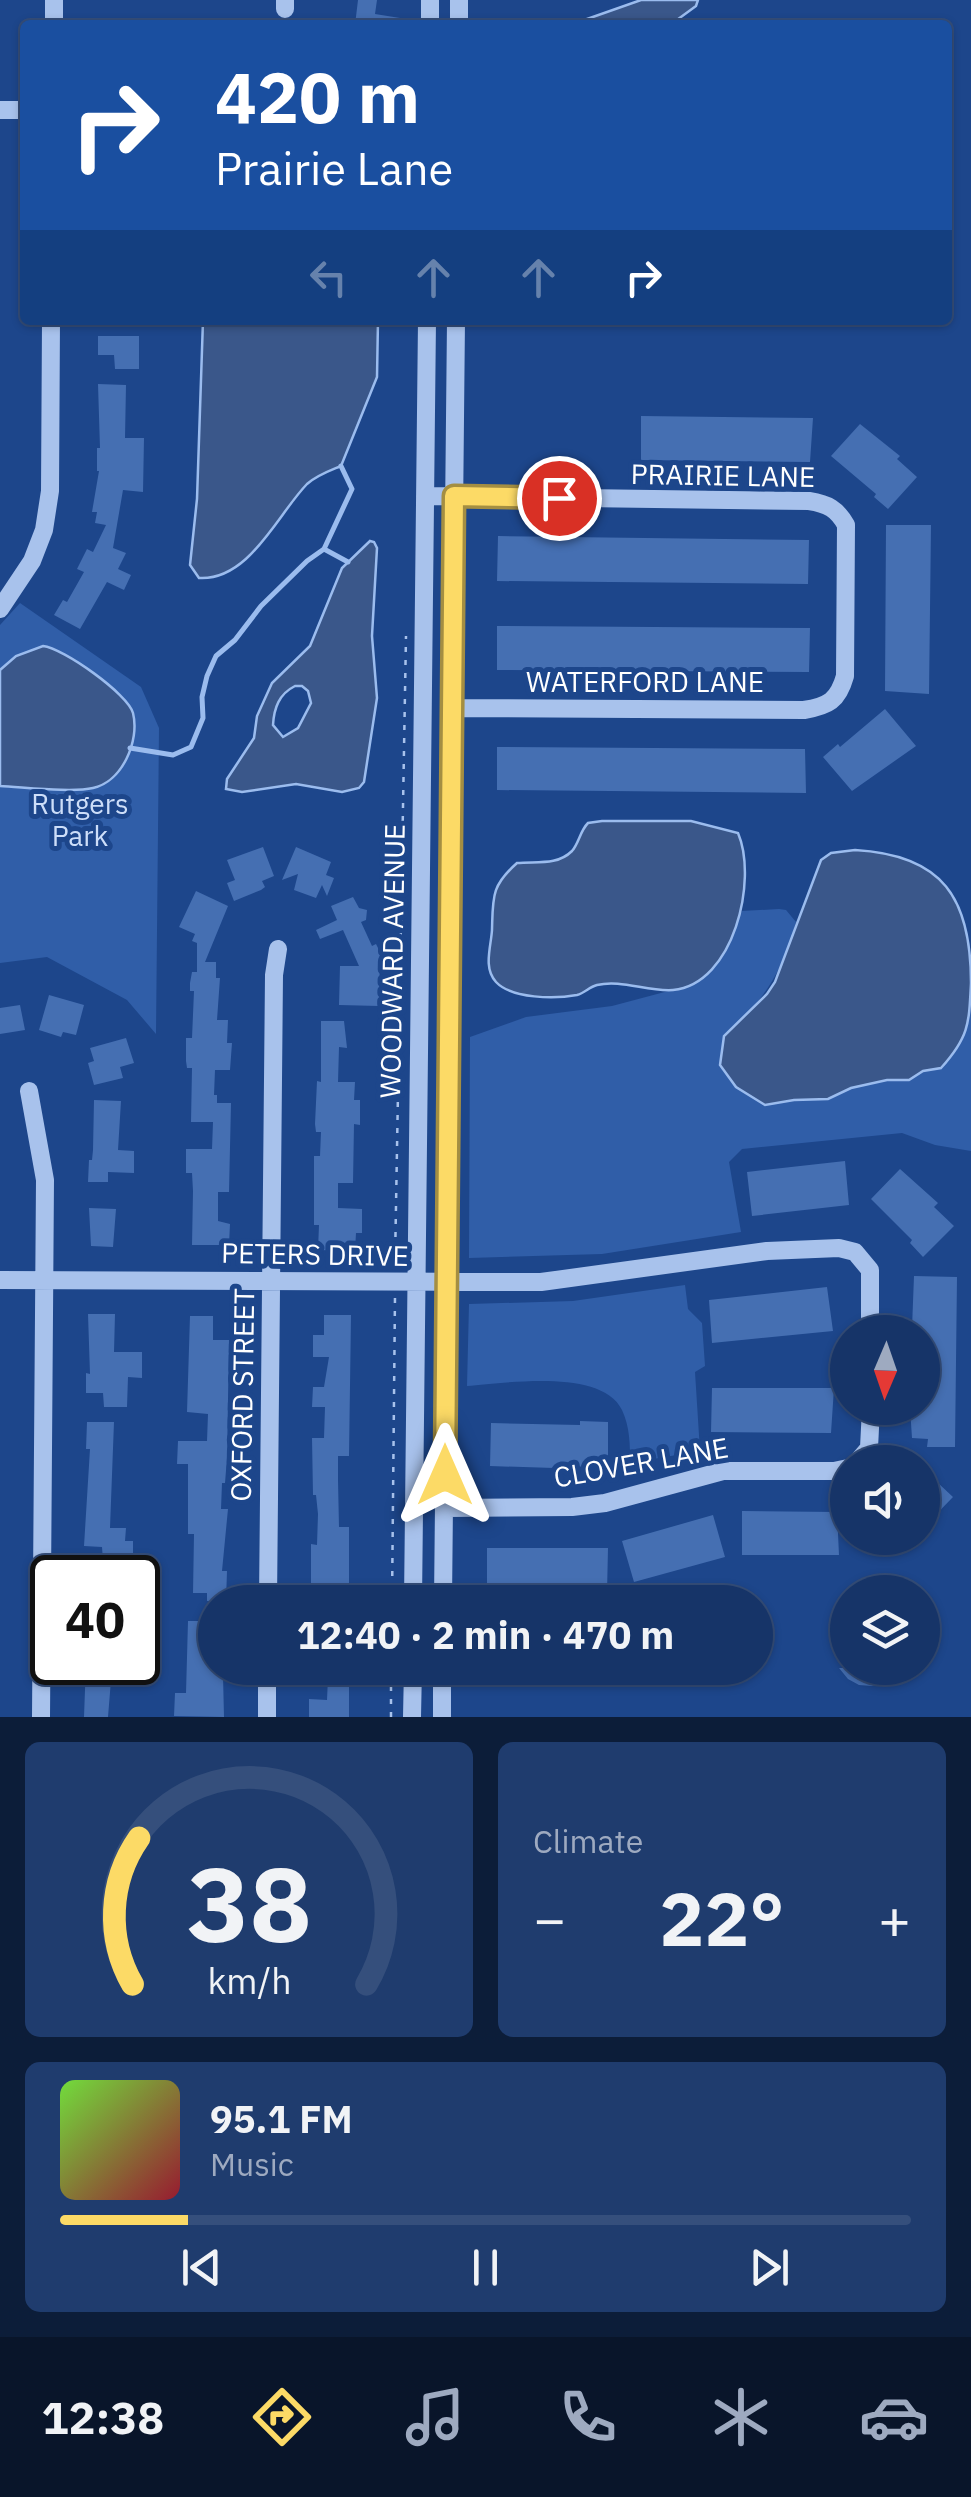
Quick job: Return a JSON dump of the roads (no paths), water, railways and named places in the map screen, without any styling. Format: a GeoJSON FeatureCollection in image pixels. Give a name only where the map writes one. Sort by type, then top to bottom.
{"type":"FeatureCollection","features":[{"type":"Feature","properties":{"kind":"street"},"geometry":{"type":"LineString","coordinates":[[0,609],[32,562],[44,530],[50,491],[52,325]]}},
{"type":"Feature","properties":{"kind":"street","name":"WOODWARD AVENUE"},"geometry":{"type":"LineString","coordinates":[[414,1585],[427,325]]}},
{"type":"Feature","properties":{"kind":"street","name":"WOODWARD AVENUE"},"geometry":{"type":"LineString","coordinates":[[443,1585],[456,325]]}},
{"type":"Feature","properties":{"kind":"street","name":"PRAIRIE LANE"},"geometry":{"type":"LineString","coordinates":[[425,496],[826,504],[838,512],[846,525],[848,560],[845,676],[836,699]]}},
{"type":"Feature","properties":{"kind":"street","name":"WATERFORD LANE"},"geometry":{"type":"LineString","coordinates":[[452,708],[804,710],[827,706],[836,699]]}},
{"type":"Feature","properties":{"kind":"street","name":"OXFORD STREET"},"geometry":{"type":"LineString","coordinates":[[268,1585],[274,975],[278,949]]}},
{"type":"Feature","properties":{"kind":"street"},"geometry":{"type":"LineString","coordinates":[[29,1091],[46,1180],[41,1717]]}},
{"type":"Feature","properties":{"kind":"street","name":"PETERS DRIVE"},"geometry":{"type":"LineString","coordinates":[[0,1280],[502,1284],[575,1279],[796,1249],[839,1248],[855,1252],[870,1270],[870,1315]]}},
{"type":"Feature","properties":{"kind":"street","name":"CLOVER LANE"},"geometry":{"type":"LineString","coordinates":[[444,1508],[572,1508],[723,1471],[830,1465]]}},
{"type":"Feature","properties":{"kind":"street"},"geometry":{"type":"LineString","coordinates":[[267,1685],[267,1717]]}},
{"type":"Feature","properties":{"kind":"street"},"geometry":{"type":"LineString","coordinates":[[412,1717],[413,1685]]}},
{"type":"Feature","properties":{"kind":"street"},"geometry":{"type":"LineString","coordinates":[[442,1685],[442,1717]]}},
{"type":"Feature","properties":{"kind":"waterway"},"geometry":{"type":"LineString","coordinates":[[130,748],[173,755],[191,747],[203,718],[202,697],[216,656],[235,640],[261,606],[324,549],[352,489],[341,466]]}},
{"type":"Feature","properties":{"kind":"waterway"},"geometry":{"type":"LineString","coordinates":[[324,549],[348,562]]}},
{"type":"Feature","properties":{"kind":"park label","name":"Rutgers Park"},"geometry":{"type":"Point","coordinates":[80,819]}}]}
